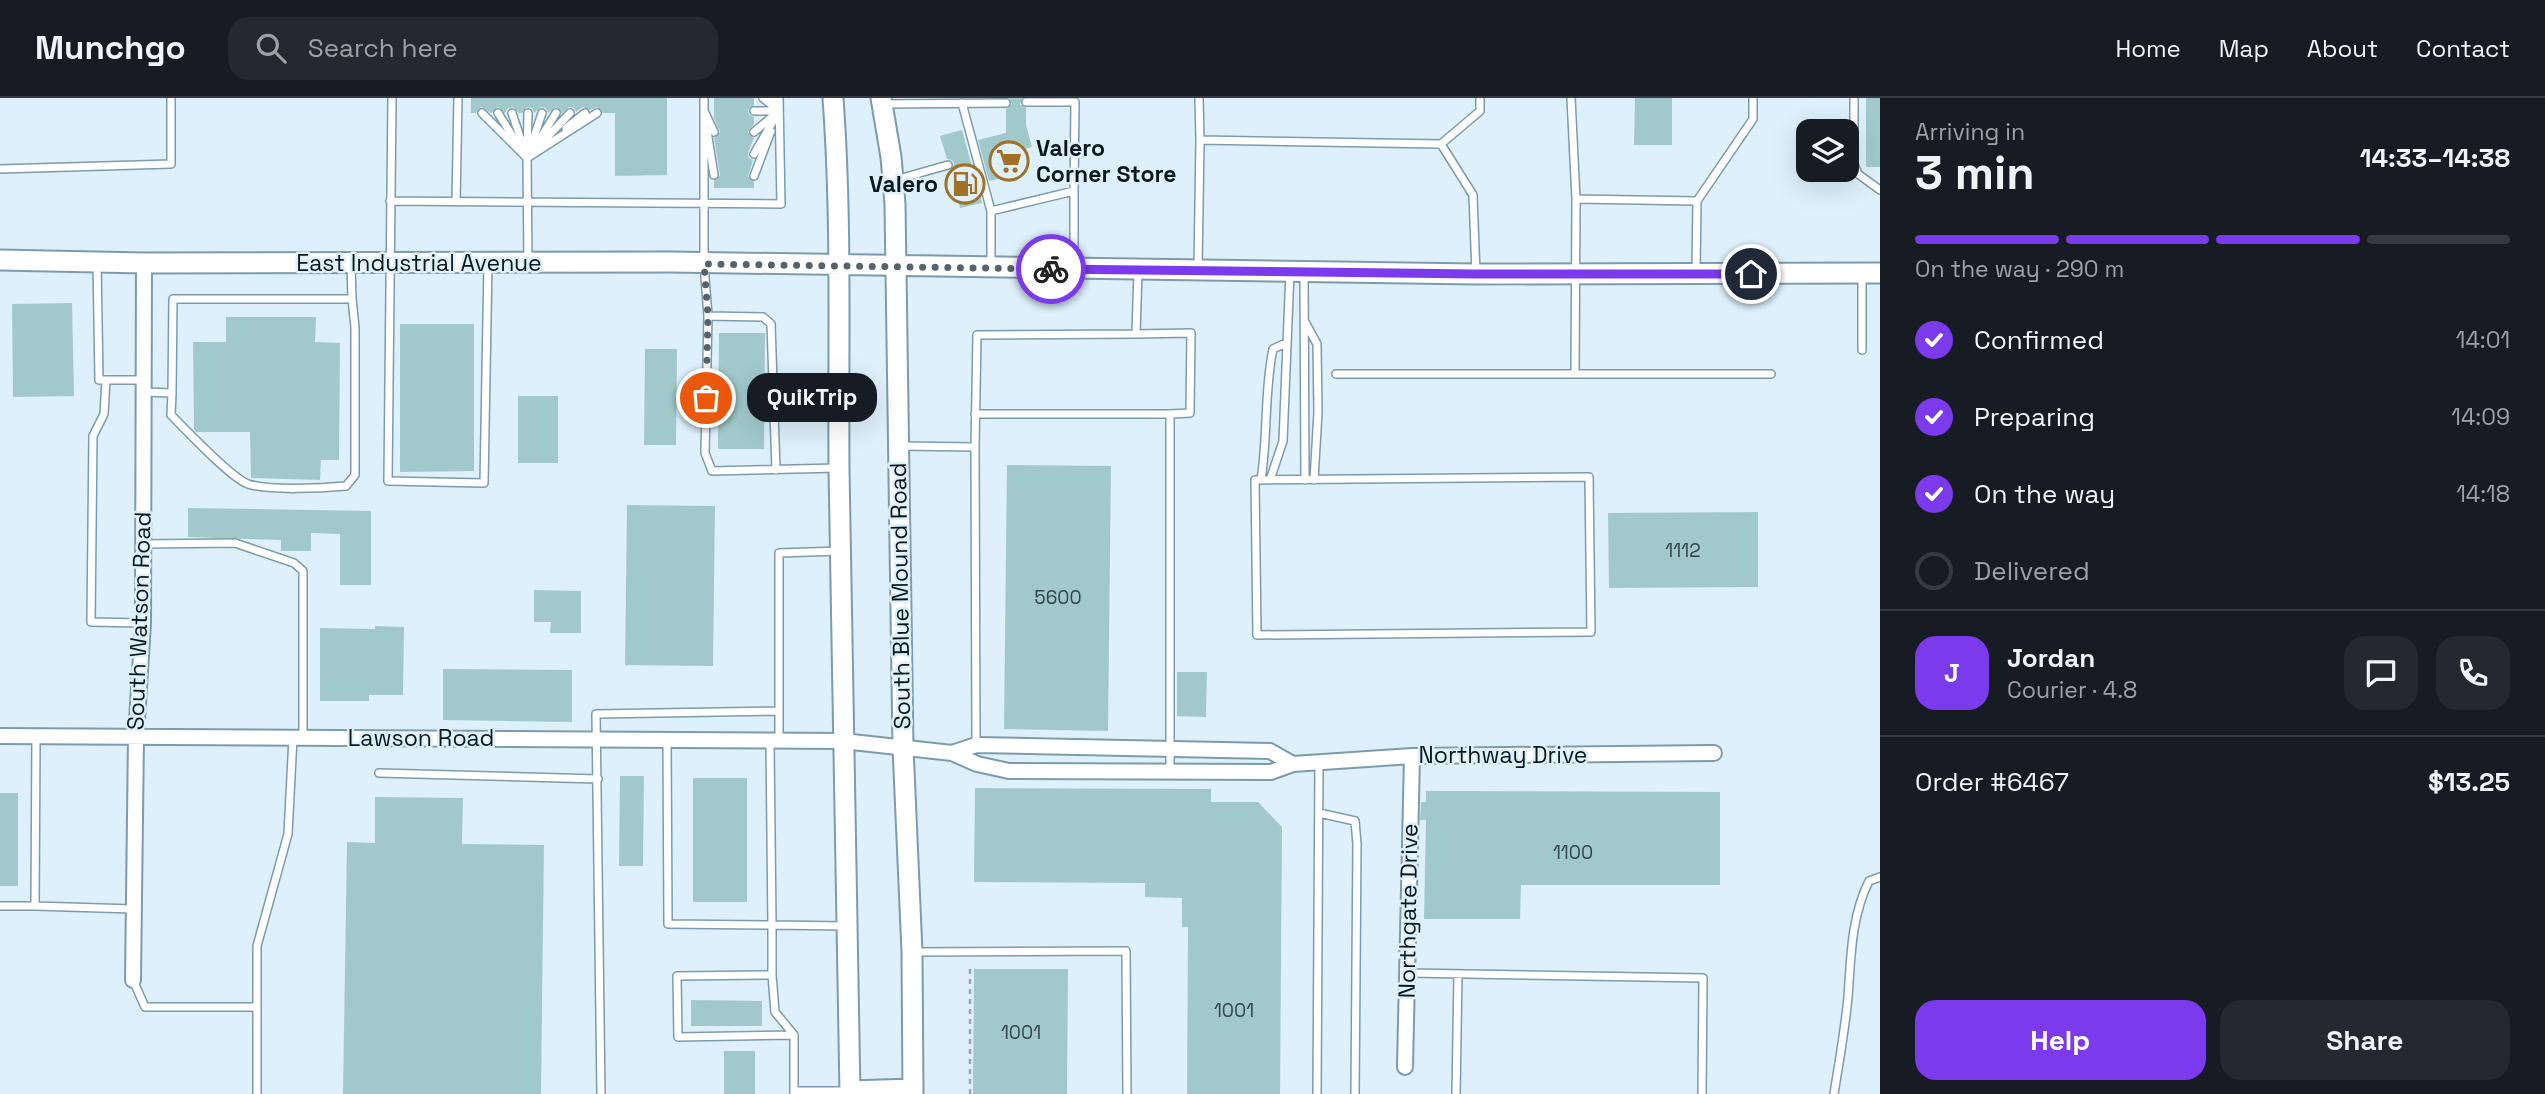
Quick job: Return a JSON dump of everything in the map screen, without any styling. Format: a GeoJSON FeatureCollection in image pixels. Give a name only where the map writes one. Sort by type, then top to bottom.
{"type":"FeatureCollection","features":[{"type":"Feature","properties":{"kind":"main road"},"geometry":{"type":"LineString","coordinates":[[833,98],[836,139],[850,1093],[912,1092]]}},
{"type":"Feature","properties":{"kind":"main road","name":"South Blue Mound Road"},"geometry":{"type":"LineString","coordinates":[[882,101],[893,180],[903,747],[912,952],[912,1092]]}},
{"type":"Feature","properties":{"kind":"main road","name":"East Industrial Avenue"},"geometry":{"type":"LineString","coordinates":[[0,260],[144,263],[704,264],[1476,274],[1871,273]]}},
{"type":"Feature","properties":{"kind":"street","name":"South Watson Road"},"geometry":{"type":"LineString","coordinates":[[134,980],[135,736],[143,623],[144,263]]}},
{"type":"Feature","properties":{"kind":"street","name":"Lawson Road"},"geometry":{"type":"LineString","coordinates":[[0,736],[843,741]]}},
{"type":"Feature","properties":{"kind":"street","name":"Northway Drive"},"geometry":{"type":"LineString","coordinates":[[843,741],[952,753],[977,764],[1009,771],[1271,772],[1293,764],[1319,761],[1412,756],[1714,754]]}},
{"type":"Feature","properties":{"kind":"street","name":"Northway Drive"},"geometry":{"type":"LineString","coordinates":[[952,753],[976,745],[1270,751],[1293,764]]}},
{"type":"Feature","properties":{"kind":"street","name":"Northgate Drive"},"geometry":{"type":"LineString","coordinates":[[1405,1067],[1412,756]]}},
{"type":"Feature","properties":{"kind":"lane"},"geometry":{"type":"LineString","coordinates":[[0,169],[171,164],[171,98]]}},
{"type":"Feature","properties":{"kind":"lane"},"geometry":{"type":"LineString","coordinates":[[393,98],[388,481],[484,483],[488,262]]}},
{"type":"Feature","properties":{"kind":"lane"},"geometry":{"type":"LineString","coordinates":[[456,202],[458,98]]}},
{"type":"Feature","properties":{"kind":"lane"},"geometry":{"type":"LineString","coordinates":[[707,98],[704,110],[704,264],[708,316],[705,453],[712,471],[839,468]]}},
{"type":"Feature","properties":{"kind":"lane"},"geometry":{"type":"LineString","coordinates":[[762,98],[779,111]]}},
{"type":"Feature","properties":{"kind":"lane"},"geometry":{"type":"LineString","coordinates":[[390,201],[780,204],[779,111],[775,98]]}},
{"type":"Feature","properties":{"kind":"lane"},"geometry":{"type":"LineString","coordinates":[[1198,270],[1199,98]]}},
{"type":"Feature","properties":{"kind":"lane"},"geometry":{"type":"LineString","coordinates":[[1200,140],[1441,144],[1480,111],[1480,98]]}},
{"type":"Feature","properties":{"kind":"lane"},"geometry":{"type":"LineString","coordinates":[[1571,98],[1576,199],[1575,373]]}},
{"type":"Feature","properties":{"kind":"lane"},"geometry":{"type":"LineString","coordinates":[[1696,275],[1698,201],[1753,119],[1753,98]]}},
{"type":"Feature","properties":{"kind":"lane"},"geometry":{"type":"LineString","coordinates":[[1854,98],[1854,164],[1858,174],[1880,190]]}},
{"type":"Feature","properties":{"kind":"lane"},"geometry":{"type":"LineString","coordinates":[[882,101],[1006,103]]}},
{"type":"Feature","properties":{"kind":"lane"},"geometry":{"type":"LineString","coordinates":[[1026,102],[1075,102],[1074,270]]}},
{"type":"Feature","properties":{"kind":"lane"},"geometry":{"type":"LineString","coordinates":[[962,103],[973,157],[991,211],[991,268]]}},
{"type":"Feature","properties":{"kind":"lane"},"geometry":{"type":"LineString","coordinates":[[704,110],[714,110]]}},
{"type":"Feature","properties":{"kind":"lane"},"geometry":{"type":"LineString","coordinates":[[704,110],[714,132]]}},
{"type":"Feature","properties":{"kind":"lane"},"geometry":{"type":"LineString","coordinates":[[704,110],[714,153]]}},
{"type":"Feature","properties":{"kind":"lane"},"geometry":{"type":"LineString","coordinates":[[704,110],[714,175]]}},
{"type":"Feature","properties":{"kind":"lane"},"geometry":{"type":"LineString","coordinates":[[754,111],[779,111]]}},
{"type":"Feature","properties":{"kind":"lane"},"geometry":{"type":"LineString","coordinates":[[754,132],[779,111]]}},
{"type":"Feature","properties":{"kind":"lane"},"geometry":{"type":"LineString","coordinates":[[754,153],[779,111]]}},
{"type":"Feature","properties":{"kind":"lane"},"geometry":{"type":"LineString","coordinates":[[754,176],[779,111]]}},
{"type":"Feature","properties":{"kind":"lane"},"geometry":{"type":"LineString","coordinates":[[482,113],[527,158]]}},
{"type":"Feature","properties":{"kind":"lane"},"geometry":{"type":"LineString","coordinates":[[498,113],[527,158]]}},
{"type":"Feature","properties":{"kind":"lane"},"geometry":{"type":"LineString","coordinates":[[512,113],[527,158]]}},
{"type":"Feature","properties":{"kind":"lane"},"geometry":{"type":"LineString","coordinates":[[527,263],[528,113]]}},
{"type":"Feature","properties":{"kind":"lane"},"geometry":{"type":"LineString","coordinates":[[527,158],[542,113]]}},
{"type":"Feature","properties":{"kind":"lane"},"geometry":{"type":"LineString","coordinates":[[527,158],[556,113]]}},
{"type":"Feature","properties":{"kind":"lane"},"geometry":{"type":"LineString","coordinates":[[527,158],[570,113]]}},
{"type":"Feature","properties":{"kind":"lane"},"geometry":{"type":"LineString","coordinates":[[527,158],[585,113]]}},
{"type":"Feature","properties":{"kind":"lane"},"geometry":{"type":"LineString","coordinates":[[527,158],[597,113]]}},
{"type":"Feature","properties":{"kind":"lane"},"geometry":{"type":"LineString","coordinates":[[1441,144],[1473,195],[1476,274]]}},
{"type":"Feature","properties":{"kind":"lane"},"geometry":{"type":"LineString","coordinates":[[893,180],[948,165]]}},
{"type":"Feature","properties":{"kind":"lane"},"geometry":{"type":"LineString","coordinates":[[991,211],[1074,191]]}},
{"type":"Feature","properties":{"kind":"lane"},"geometry":{"type":"LineString","coordinates":[[1576,199],[1698,201]]}},
{"type":"Feature","properties":{"kind":"lane"},"geometry":{"type":"LineString","coordinates":[[97,262],[99,380],[172,393]]}},
{"type":"Feature","properties":{"kind":"lane"},"geometry":{"type":"LineString","coordinates":[[351,263],[355,327],[355,475],[346,486],[278,487],[248,484],[203,447],[171,415],[173,299],[352,299]]}},
{"type":"Feature","properties":{"kind":"lane"},"geometry":{"type":"LineString","coordinates":[[1136,334],[1138,270]]}},
{"type":"Feature","properties":{"kind":"lane"},"geometry":{"type":"LineString","coordinates":[[1297,271],[1303,319],[1305,480]]}},
{"type":"Feature","properties":{"kind":"lane"},"geometry":{"type":"LineString","coordinates":[[1265,480],[1283,442],[1286,343],[1297,271]]}},
{"type":"Feature","properties":{"kind":"lane"},"geometry":{"type":"LineString","coordinates":[[1862,350],[1871,273]]}},
{"type":"Feature","properties":{"kind":"lane"},"geometry":{"type":"LineString","coordinates":[[708,316],[763,317],[771,324],[774,338],[776,470]]}},
{"type":"Feature","properties":{"kind":"lane"},"geometry":{"type":"LineString","coordinates":[[1303,319],[1317,344],[1318,412],[1314,480]]}},
{"type":"Feature","properties":{"kind":"lane"},"geometry":{"type":"LineString","coordinates":[[975,414],[1190,414],[1191,333],[976,335],[975,414],[976,745]]}},
{"type":"Feature","properties":{"kind":"lane"},"geometry":{"type":"LineString","coordinates":[[1265,480],[1268,370],[1273,349],[1286,343]]}},
{"type":"Feature","properties":{"kind":"lane"},"geometry":{"type":"LineString","coordinates":[[1336,374],[1771,374]]}},
{"type":"Feature","properties":{"kind":"lane"},"geometry":{"type":"LineString","coordinates":[[106,380],[104,414],[93,436],[91,622],[143,623]]}},
{"type":"Feature","properties":{"kind":"lane"},"geometry":{"type":"LineString","coordinates":[[1170,414],[1170,773]]}},
{"type":"Feature","properties":{"kind":"lane"},"geometry":{"type":"LineString","coordinates":[[897,446],[975,447]]}},
{"type":"Feature","properties":{"kind":"lane"},"geometry":{"type":"LineString","coordinates":[[1589,477],[1591,632],[1256,635],[1255,480],[1305,480],[1589,477]]}},
{"type":"Feature","properties":{"kind":"lane"},"geometry":{"type":"LineString","coordinates":[[143,544],[235,543],[294,563],[303,571],[298,738],[288,834],[257,946],[257,1094]]}},
{"type":"Feature","properties":{"kind":"lane"},"geometry":{"type":"LineString","coordinates":[[841,551],[779,552],[779,711],[774,741],[772,975],[775,1012],[794,1035],[794,1093],[850,1093]]}},
{"type":"Feature","properties":{"kind":"lane"},"geometry":{"type":"LineString","coordinates":[[600,1094],[596,714],[779,711]]}},
{"type":"Feature","properties":{"kind":"lane"},"geometry":{"type":"LineString","coordinates":[[35,906],[36,736]]}},
{"type":"Feature","properties":{"kind":"lane"},"geometry":{"type":"LineString","coordinates":[[667,740],[668,924],[849,926]]}},
{"type":"Feature","properties":{"kind":"lane"},"geometry":{"type":"LineString","coordinates":[[1317,1094],[1319,761]]}},
{"type":"Feature","properties":{"kind":"lane"},"geometry":{"type":"LineString","coordinates":[[379,773],[598,779]]}},
{"type":"Feature","properties":{"kind":"lane"},"geometry":{"type":"LineString","coordinates":[[1319,813],[1355,821],[1355,1094]]}},
{"type":"Feature","properties":{"kind":"lane"},"geometry":{"type":"LineString","coordinates":[[1834,1094],[1843,1044],[1855,919],[1860,899],[1869,881],[1880,877]]}},
{"type":"Feature","properties":{"kind":"lane"},"geometry":{"type":"LineString","coordinates":[[0,906],[133,909]]}},
{"type":"Feature","properties":{"kind":"lane"},"geometry":{"type":"LineString","coordinates":[[912,952],[1126,951],[1126,1094]]}},
{"type":"Feature","properties":{"kind":"lane"},"geometry":{"type":"LineString","coordinates":[[1407,973],[1703,978],[1702,1094]]}},
{"type":"Feature","properties":{"kind":"lane"},"geometry":{"type":"LineString","coordinates":[[1456,1094],[1458,974]]}},
{"type":"Feature","properties":{"kind":"lane"},"geometry":{"type":"LineString","coordinates":[[772,975],[677,975],[678,1037],[794,1035]]}},
{"type":"Feature","properties":{"kind":"lane"},"geometry":{"type":"LineString","coordinates":[[134,980],[145,1007],[257,1007]]}},
{"type":"Feature","properties":{"kind":"path"},"geometry":{"type":"LineString","coordinates":[[969,951],[970,1094]]}},
{"type":"Feature","properties":{"kind":"building"},"geometry":{"type":"Polygon","coordinates":[[[471,98],[667,98],[667,175],[615,176],[615,113],[603,113],[597,107],[590,110],[583,107],[576,112],[569,107],[562,113],[556,107],[548,113],[546,108],[541,107],[534,113],[532,108],[527,107],[519,113],[513,107],[508,108],[505,113],[498,107],[491,113],[481,107],[476,113],[471,113],[471,98]]]}},
{"type":"Feature","properties":{"kind":"building"},"geometry":{"type":"Polygon","coordinates":[[[714,98],[754,98],[754,105],[748,110],[749,115],[754,117],[754,124],[748,132],[754,138],[748,153],[753,160],[748,176],[754,182],[754,188],[714,188],[714,181],[720,175],[714,138],[720,132],[714,118],[714,98]]]}},
{"type":"Feature","properties":{"kind":"building","name":"Valero Corner Store"},"geometry":{"type":"Polygon","coordinates":[[[1009,98],[1022,98],[1020,104],[1026,108],[1026,125],[1032,147],[1022,150],[1027,172],[989,181],[978,140],[1006,133],[1006,109],[1012,104],[1009,98]]]}},
{"type":"Feature","properties":{"kind":"building"},"geometry":{"type":"Polygon","coordinates":[[[1635,98],[1672,98],[1672,145],[1634,145],[1635,98]]]}},
{"type":"Feature","properties":{"kind":"building"},"geometry":{"type":"Polygon","coordinates":[[[1866,98],[1880,98],[1880,167],[1866,167],[1866,98]]]}},
{"type":"Feature","properties":{"kind":"building","name":"Valero"},"geometry":{"type":"Polygon","coordinates":[[[962,130],[982,203],[960,208],[950,171],[954,164],[947,159],[940,136],[962,130]]]}},
{"type":"Feature","properties":{"kind":"building"},"geometry":{"type":"Polygon","coordinates":[[[72,303],[74,396],[13,397],[12,304],[72,303]]]}},
{"type":"Feature","properties":{"kind":"building"},"geometry":{"type":"Polygon","coordinates":[[[226,317],[316,317],[315,342],[340,343],[339,460],[321,460],[320,480],[251,478],[250,432],[196,432],[194,429],[193,342],[226,342],[226,317]]]}},
{"type":"Feature","properties":{"kind":"building"},"geometry":{"type":"Polygon","coordinates":[[[400,324],[474,324],[474,471],[400,472],[400,324]]]}},
{"type":"Feature","properties":{"kind":"building"},"geometry":{"type":"Polygon","coordinates":[[[719,333],[765,333],[764,449],[718,449],[719,333]]]}},
{"type":"Feature","properties":{"kind":"building"},"geometry":{"type":"Polygon","coordinates":[[[645,349],[677,349],[676,445],[644,445],[645,349]]]}},
{"type":"Feature","properties":{"kind":"building"},"geometry":{"type":"Polygon","coordinates":[[[518,396],[558,396],[558,463],[518,463],[518,396]]]}},
{"type":"Feature","properties":{"kind":"building"},"geometry":{"type":"Polygon","coordinates":[[[1007,465],[1111,466],[1108,731],[1004,729],[1007,465]]]}},
{"type":"Feature","properties":{"kind":"building"},"geometry":{"type":"Polygon","coordinates":[[[627,505],[715,506],[713,666],[625,665],[627,505]]]}},
{"type":"Feature","properties":{"kind":"building"},"geometry":{"type":"Polygon","coordinates":[[[188,508],[371,511],[371,585],[340,585],[340,534],[311,533],[311,551],[281,551],[281,540],[188,537],[188,508]]]}},
{"type":"Feature","properties":{"kind":"building"},"geometry":{"type":"Polygon","coordinates":[[[1758,512],[1758,587],[1609,588],[1608,513],[1758,512]]]}},
{"type":"Feature","properties":{"kind":"building"},"geometry":{"type":"Polygon","coordinates":[[[534,590],[581,591],[581,633],[550,633],[551,622],[534,622],[534,590]]]}},
{"type":"Feature","properties":{"kind":"building"},"geometry":{"type":"Polygon","coordinates":[[[375,626],[404,627],[403,695],[369,695],[369,701],[320,701],[320,628],[375,629],[375,626]]]}},
{"type":"Feature","properties":{"kind":"building"},"geometry":{"type":"Polygon","coordinates":[[[443,669],[572,670],[572,722],[443,720],[443,669]]]}},
{"type":"Feature","properties":{"kind":"building"},"geometry":{"type":"Polygon","coordinates":[[[1177,672],[1207,672],[1206,717],[1177,716],[1177,672]]]}},
{"type":"Feature","properties":{"kind":"building"},"geometry":{"type":"Polygon","coordinates":[[[620,776],[644,776],[643,866],[619,866],[620,776]]]}},
{"type":"Feature","properties":{"kind":"building"},"geometry":{"type":"Polygon","coordinates":[[[693,778],[747,778],[747,902],[693,902],[693,778]]]}},
{"type":"Feature","properties":{"kind":"building"},"geometry":{"type":"Polygon","coordinates":[[[975,788],[1211,789],[1211,802],[1258,802],[1282,827],[1280,1094],[1187,1094],[1188,927],[1182,927],[1182,898],[1145,897],[1145,883],[974,882],[975,788]]]}},
{"type":"Feature","properties":{"kind":"building"},"geometry":{"type":"Polygon","coordinates":[[[1426,791],[1720,792],[1720,885],[1521,885],[1520,919],[1424,919],[1426,820],[1420,820],[1421,802],[1426,802],[1426,791]]]}},
{"type":"Feature","properties":{"kind":"building"},"geometry":{"type":"Polygon","coordinates":[[[0,793],[18,793],[18,886],[0,886],[0,793]]]}},
{"type":"Feature","properties":{"kind":"building"},"geometry":{"type":"Polygon","coordinates":[[[375,797],[463,798],[462,844],[544,845],[541,1094],[343,1094],[347,842],[375,843],[375,797]]]}},
{"type":"Feature","properties":{"kind":"building"},"geometry":{"type":"Polygon","coordinates":[[[974,969],[1068,969],[1067,1094],[973,1094],[974,969]]]}},
{"type":"Feature","properties":{"kind":"building"},"geometry":{"type":"Polygon","coordinates":[[[691,1000],[762,1001],[762,1026],[691,1026],[691,1000]]]}},
{"type":"Feature","properties":{"kind":"building"},"geometry":{"type":"Polygon","coordinates":[[[724,1051],[755,1051],[755,1094],[724,1094],[724,1051]]]}},
{"type":"Feature","properties":{"kind":"way so far"},"geometry":{"type":"LineString","coordinates":[[706,398],[708,316],[704,264],[1051,269]]}},
{"type":"Feature","properties":{"kind":"place","name":"Valero Corner Store"},"geometry":{"type":"Point","coordinates":[1009,161]}},
{"type":"Feature","properties":{"kind":"place","name":"Valero"},"geometry":{"type":"Point","coordinates":[965,184]}},
{"type":"Feature","properties":{"kind":"place","name":"QuikTrip"},"geometry":{"type":"Point","coordinates":[706,398]}},
{"type":"Feature","properties":{"kind":"route"},"geometry":{"type":"LineString","coordinates":[[1051,269],[1751,274]]}}]}
